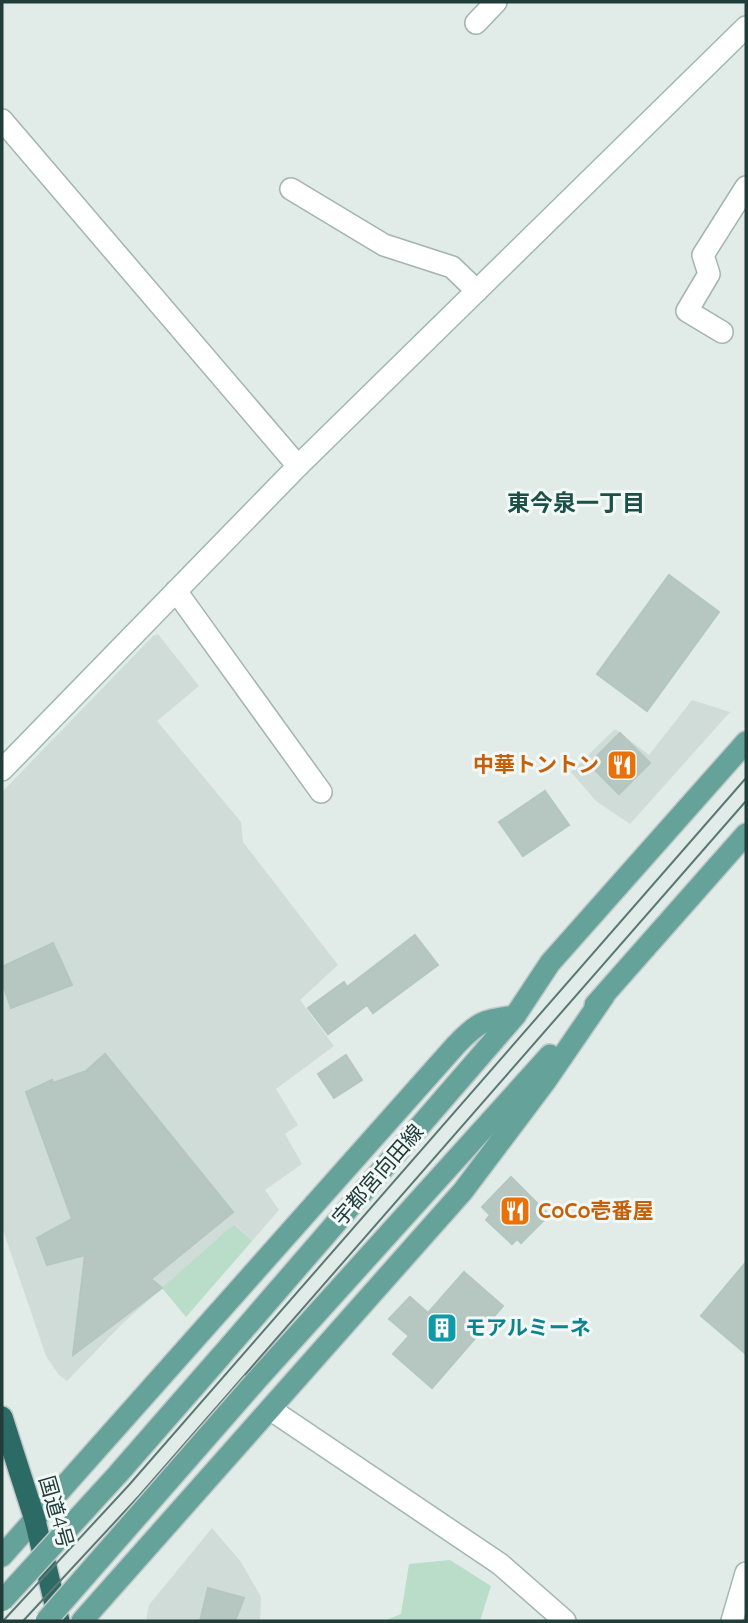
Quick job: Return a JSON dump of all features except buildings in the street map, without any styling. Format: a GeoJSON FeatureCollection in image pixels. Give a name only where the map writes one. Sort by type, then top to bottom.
{"type":"FeatureCollection","features":[{"type":"Feature","properties":{"kind":"highway","name":"国道4号"},"geometry":{"type":"LineString","coordinates":[[2,1417],[36,1520],[59,1621]]}},
{"type":"Feature","properties":{"kind":"main road","name":"宇都宮向田線"},"geometry":{"type":"LineString","coordinates":[[2,1601],[221,1356],[515,1016],[550,963],[746,742]]}},
{"type":"Feature","properties":{"kind":"main road"},"geometry":{"type":"LineString","coordinates":[[46,1621],[254,1383],[604,996],[746,834]]}},
{"type":"Feature","properties":{"kind":"main road"},"geometry":{"type":"LineString","coordinates":[[82,1621],[486,1161],[604,996]]}},
{"type":"Feature","properties":{"kind":"main road"},"geometry":{"type":"LineString","coordinates":[[2,1556],[456,1045],[475,1026],[491,1019],[515,1016]]}},
{"type":"Feature","properties":{"kind":"street"},"geometry":{"type":"LineString","coordinates":[[476,23],[496,2]]}},
{"type":"Feature","properties":{"kind":"street"},"geometry":{"type":"LineString","coordinates":[[2,770],[298,466],[746,27]]}},
{"type":"Feature","properties":{"kind":"street"},"geometry":{"type":"LineString","coordinates":[[2,120],[298,466]]}},
{"type":"Feature","properties":{"kind":"street"},"geometry":{"type":"LineString","coordinates":[[723,332],[687,311],[709,274],[703,255],[746,187]]}},
{"type":"Feature","properties":{"kind":"street"},"geometry":{"type":"LineString","coordinates":[[291,189],[384,245],[452,267],[477,291]]}},
{"type":"Feature","properties":{"kind":"street"},"geometry":{"type":"LineString","coordinates":[[176,591],[321,793]]}},
{"type":"Feature","properties":{"kind":"street"},"geometry":{"type":"LineString","coordinates":[[270,1409],[500,1564],[565,1621]]}},
{"type":"Feature","properties":{"kind":"street"},"geometry":{"type":"LineString","coordinates":[[732,1621],[746,1573]]}},
{"type":"Feature","properties":{"kind":"shaded area"},"geometry":{"type":"Polygon","coordinates":[[[158,634],[199,686],[157,721],[241,822],[243,842],[338,965],[300,1000],[334,1046],[276,1089],[298,1125],[285,1134],[302,1164],[265,1190],[279,1210],[252,1241],[236,1225],[227,1230],[123,1323],[67,1381],[59,1375],[46,1356],[2,1227],[2,792],[153,636],[158,634]]]}},
{"type":"Feature","properties":{"kind":"shaded area"},"geometry":{"type":"Polygon","coordinates":[[[692,700],[730,712],[630,824],[596,801],[571,772],[615,729],[649,755],[692,700]]]}},
{"type":"Feature","properties":{"kind":"shaded area"},"geometry":{"type":"Polygon","coordinates":[[[212,1528],[241,1562],[261,1597],[260,1621],[146,1621],[149,1605],[212,1528]]]}},
{"type":"Feature","properties":{"kind":"green space"},"geometry":{"type":"Polygon","coordinates":[[[235,1225],[252,1241],[186,1317],[162,1288],[235,1225]]]}},
{"type":"Feature","properties":{"kind":"green space"},"geometry":{"type":"Polygon","coordinates":[[[450,1560],[491,1586],[480,1621],[384,1621],[401,1614],[409,1564],[450,1560]]]}},
{"type":"Feature","properties":{"kind":"tram line"},"geometry":{"type":"LineString","coordinates":[[3,1621],[129,1485],[746,778]]}},
{"type":"Feature","properties":{"kind":"tram line"},"geometry":{"type":"LineString","coordinates":[[23,1621],[139,1496],[746,801]]}},
{"type":"Feature","properties":{"kind":"place","name":"中華トントン"},"geometry":{"type":"Point","coordinates":[622,765]}},
{"type":"Feature","properties":{"kind":"place","name":"CoCo壱番屋"},"geometry":{"type":"Point","coordinates":[515,1211]}},
{"type":"Feature","properties":{"kind":"place","name":"モアルミーネ"},"geometry":{"type":"Point","coordinates":[442,1328]}},
{"type":"Feature","properties":{"kind":"district","name":"東今泉一丁目"},"geometry":{"type":"Point","coordinates":[576,503]}}]}
